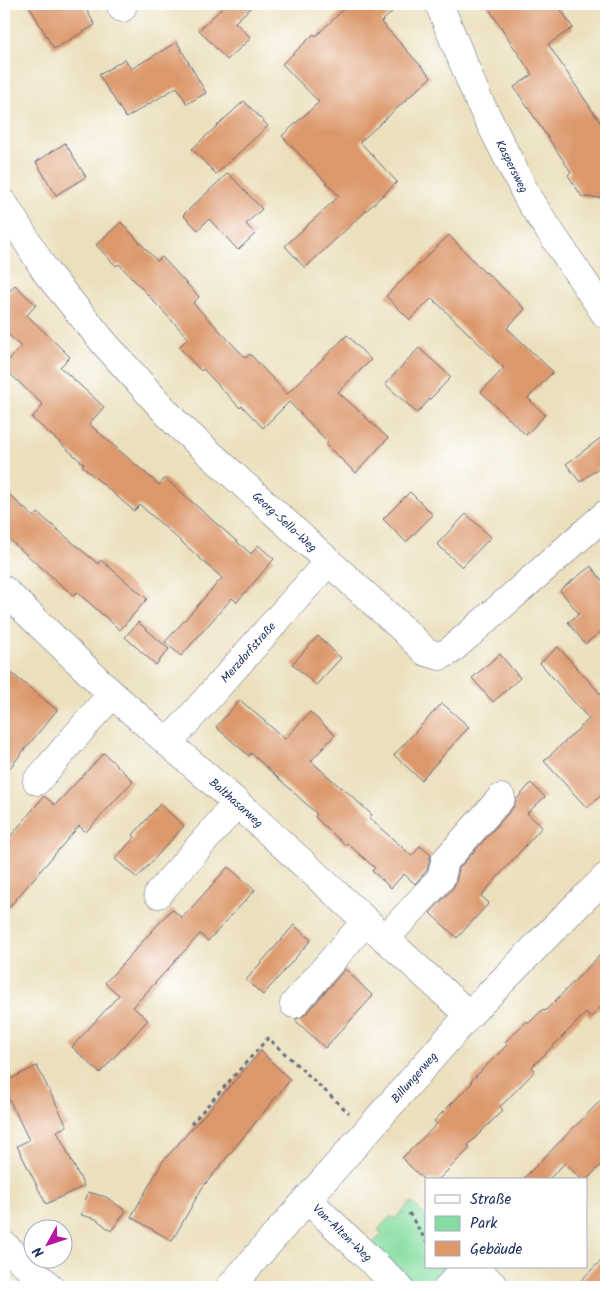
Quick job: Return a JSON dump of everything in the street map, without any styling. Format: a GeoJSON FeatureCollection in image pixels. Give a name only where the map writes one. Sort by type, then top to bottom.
{"type":"FeatureCollection","features":[{"type":"Feature","properties":{"kind":"street","name":"Kaspersweg"},"geometry":{"type":"LineString","coordinates":[[439,4],[478,99],[529,200],[606,315]]}},
{"type":"Feature","properties":{"kind":"street","name":"Georg-Sello-Weg"},"geometry":{"type":"LineString","coordinates":[[4,204],[46,272],[105,344],[176,423],[426,652],[440,656],[450,651],[606,514]]}},
{"type":"Feature","properties":{"kind":"street","name":"Merzdorfstraße"},"geometry":{"type":"LineString","coordinates":[[168,743],[328,562]]}},
{"type":"Feature","properties":{"kind":"street","name":"Balthasarweg"},"geometry":{"type":"LineString","coordinates":[[4,590],[112,694],[237,803],[469,1015]]}},
{"type":"Feature","properties":{"kind":"street"},"geometry":{"type":"LineString","coordinates":[[37,781],[112,694]]}},
{"type":"Feature","properties":{"kind":"street"},"geometry":{"type":"LineString","coordinates":[[294,1004],[376,930],[441,878],[445,860],[501,798]]}},
{"type":"Feature","properties":{"kind":"street"},"geometry":{"type":"LineString","coordinates":[[158,894],[237,803]]}},
{"type":"Feature","properties":{"kind":"street","name":"Billungerweg"},"geometry":{"type":"LineString","coordinates":[[230,1287],[469,1015],[606,877]]}},
{"type":"Feature","properties":{"kind":"street","name":"Von-Alten-Weg"},"geometry":{"type":"LineString","coordinates":[[307,1199],[399,1287]]}},
{"type":"Feature","properties":{"kind":"street"},"geometry":{"type":"LineString","coordinates":[[4,1245],[50,1287]]}},
{"type":"Feature","properties":{"kind":"street"},"geometry":{"type":"LineString","coordinates":[[448,1287],[466,1268]]}},
{"type":"Feature","properties":{"kind":"street"},"geometry":{"type":"LineString","coordinates":[[475,1268],[495,1287]]}},
{"type":"Feature","properties":{"kind":"path"},"geometry":{"type":"LineString","coordinates":[[191,1124],[268,1038],[368,1130]]}},
{"type":"Feature","properties":{"kind":"path"},"geometry":{"type":"LineString","coordinates":[[409,1212],[425,1239]]}},
{"type":"Feature","properties":{"kind":"green space"},"geometry":{"type":"Polygon","coordinates":[[[411,1202],[425,1215],[425,1268],[450,1268],[439,1287],[435,1284],[431,1287],[417,1287],[371,1245],[382,1234],[378,1230],[391,1216],[395,1219],[411,1202]]]}},
{"type":"Feature","properties":{"kind":"building"},"geometry":{"type":"Polygon","coordinates":[[[28,4],[83,4],[95,25],[54,49],[28,4]]]}},
{"type":"Feature","properties":{"kind":"building"},"geometry":{"type":"Polygon","coordinates":[[[226,4],[255,4],[235,22],[251,38],[227,60],[199,30],[226,4]]]}},
{"type":"Feature","properties":{"kind":"building"},"geometry":{"type":"Polygon","coordinates":[[[349,4],[401,4],[381,22],[431,77],[360,142],[397,182],[305,268],[285,246],[339,196],[282,136],[319,102],[282,64],[314,34],[316,36],[349,4]]]}},
{"type":"Feature","properties":{"kind":"building"},"geometry":{"type":"Polygon","coordinates":[[[486,4],[557,4],[573,28],[548,44],[606,131],[606,198],[582,197],[568,175],[571,172],[514,87],[532,75],[486,4]]]}},
{"type":"Feature","properties":{"kind":"building"},"geometry":{"type":"Polygon","coordinates":[[[177,42],[206,93],[187,104],[177,87],[126,118],[99,75],[125,59],[131,69],[177,42]]]}},
{"type":"Feature","properties":{"kind":"building"},"geometry":{"type":"Polygon","coordinates":[[[244,101],[268,126],[216,174],[192,149],[244,101]]]}},
{"type":"Feature","properties":{"kind":"building"},"geometry":{"type":"Polygon","coordinates":[[[65,143],[86,177],[56,195],[36,162],[65,143]]]}},
{"type":"Feature","properties":{"kind":"building"},"geometry":{"type":"Polygon","coordinates":[[[228,173],[262,209],[246,224],[255,234],[238,250],[209,219],[198,230],[183,215],[228,173]]]}},
{"type":"Feature","properties":{"kind":"building"},"geometry":{"type":"Polygon","coordinates":[[[121,222],[157,261],[162,257],[199,297],[193,303],[246,358],[250,354],[287,394],[347,335],[371,360],[338,392],[388,438],[356,473],[326,445],[328,442],[289,402],[263,428],[242,406],[240,408],[203,369],[201,371],[179,347],[188,338],[119,264],[116,266],[96,245],[121,222]]]}},
{"type":"Feature","properties":{"kind":"building"},"geometry":{"type":"Polygon","coordinates":[[[449,235],[485,273],[525,309],[507,328],[553,372],[528,398],[545,415],[526,435],[481,392],[504,368],[432,298],[410,320],[386,296],[449,235]]]}},
{"type":"Feature","properties":{"kind":"building"},"geometry":{"type":"Polygon","coordinates":[[[15,285],[36,305],[27,315],[70,357],[60,367],[104,407],[89,424],[159,485],[165,478],[251,554],[258,545],[274,559],[237,602],[232,598],[181,656],[165,642],[222,578],[140,505],[134,511],[82,466],[84,464],[32,418],[43,405],[4,368],[4,365],[21,347],[4,330],[4,297],[15,285]]]}},
{"type":"Feature","properties":{"kind":"building"},"geometry":{"type":"Polygon","coordinates":[[[419,348],[451,377],[417,413],[385,384],[419,348]]]}},
{"type":"Feature","properties":{"kind":"building"},"geometry":{"type":"Polygon","coordinates":[[[606,434],[606,462],[580,482],[566,464],[606,434]]]}},
{"type":"Feature","properties":{"kind":"building"},"geometry":{"type":"Polygon","coordinates":[[[4,490],[34,517],[38,513],[98,564],[101,560],[147,599],[120,630],[77,592],[74,596],[4,535],[4,490]]]}},
{"type":"Feature","properties":{"kind":"building"},"geometry":{"type":"Polygon","coordinates":[[[410,492],[433,515],[406,542],[383,519],[410,492]]]}},
{"type":"Feature","properties":{"kind":"building"},"geometry":{"type":"Polygon","coordinates":[[[466,514],[491,537],[462,567],[437,544],[466,514]]]}},
{"type":"Feature","properties":{"kind":"building"},"geometry":{"type":"Polygon","coordinates":[[[591,566],[606,586],[606,628],[585,644],[568,622],[579,614],[560,590],[591,566]]]}},
{"type":"Feature","properties":{"kind":"building"},"geometry":{"type":"Polygon","coordinates":[[[138,622],[169,649],[156,665],[125,637],[138,622]]]}},
{"type":"Feature","properties":{"kind":"building"},"geometry":{"type":"Polygon","coordinates":[[[318,636],[341,658],[316,685],[292,664],[318,636]]]}},
{"type":"Feature","properties":{"kind":"building"},"geometry":{"type":"Polygon","coordinates":[[[558,647],[606,700],[606,791],[587,808],[544,761],[589,719],[540,663],[558,647]]]}},
{"type":"Feature","properties":{"kind":"building"},"geometry":{"type":"Polygon","coordinates":[[[500,654],[520,678],[493,702],[472,678],[500,654]]]}},
{"type":"Feature","properties":{"kind":"building"},"geometry":{"type":"Polygon","coordinates":[[[4,667],[57,710],[4,775],[4,667]]]}},
{"type":"Feature","properties":{"kind":"building"},"geometry":{"type":"Polygon","coordinates":[[[240,700],[285,739],[310,712],[335,735],[311,761],[372,815],[369,818],[412,856],[420,846],[431,855],[427,870],[415,884],[404,874],[391,888],[372,871],[375,868],[347,843],[345,845],[315,817],[317,814],[251,753],[249,756],[216,727],[240,700]]]}},
{"type":"Feature","properties":{"kind":"building"},"geometry":{"type":"Polygon","coordinates":[[[442,703],[469,727],[421,780],[394,755],[442,703]]]}},
{"type":"Feature","properties":{"kind":"building"},"geometry":{"type":"Polygon","coordinates":[[[104,753],[133,781],[86,832],[79,826],[4,913],[4,844],[44,796],[55,805],[104,753]]]}},
{"type":"Feature","properties":{"kind":"building"},"geometry":{"type":"Polygon","coordinates":[[[531,783],[545,797],[527,813],[542,827],[481,896],[489,903],[457,938],[430,913],[453,888],[459,868],[513,808],[516,800],[531,783]]]}},
{"type":"Feature","properties":{"kind":"building"},"geometry":{"type":"Polygon","coordinates":[[[160,804],[184,826],[137,878],[115,859],[135,837],[133,835],[160,804]]]}},
{"type":"Feature","properties":{"kind":"building"},"geometry":{"type":"Polygon","coordinates":[[[228,867],[255,890],[208,941],[200,934],[133,1007],[148,1020],[100,1073],[72,1047],[119,995],[105,983],[172,909],[182,918],[228,867]]]}},
{"type":"Feature","properties":{"kind":"building"},"geometry":{"type":"Polygon","coordinates":[[[294,925],[311,940],[263,995],[246,980],[294,925]]]}},
{"type":"Feature","properties":{"kind":"building"},"geometry":{"type":"Polygon","coordinates":[[[606,949],[606,1002],[590,1018],[586,1013],[532,1067],[535,1071],[500,1107],[503,1110],[468,1145],[470,1148],[440,1178],[425,1178],[424,1180],[402,1158],[437,1124],[434,1121],[507,1045],[505,1042],[527,1021],[529,1023],[543,1009],[545,1011],[606,949]]]}},
{"type":"Feature","properties":{"kind":"building"},"geometry":{"type":"Polygon","coordinates":[[[345,969],[373,996],[325,1048],[295,1020],[306,1014],[345,969]]]}},
{"type":"Feature","properties":{"kind":"building"},"geometry":{"type":"Polygon","coordinates":[[[261,1051],[290,1080],[202,1188],[172,1241],[131,1217],[163,1161],[261,1051]]]}},
{"type":"Feature","properties":{"kind":"building"},"geometry":{"type":"Polygon","coordinates":[[[37,1066],[67,1126],[57,1131],[84,1186],[46,1204],[17,1146],[29,1140],[4,1089],[4,1082],[37,1066]]]}},
{"type":"Feature","properties":{"kind":"building"},"geometry":{"type":"Polygon","coordinates":[[[606,1095],[606,1160],[588,1178],[580,1178],[565,1163],[550,1178],[524,1178],[606,1095]]]}},
{"type":"Feature","properties":{"kind":"building"},"geometry":{"type":"Polygon","coordinates":[[[88,1192],[106,1197],[126,1211],[111,1231],[96,1219],[81,1215],[88,1192]]]}},
{"type":"Feature","properties":{"kind":"building"},"geometry":{"type":"Polygon","coordinates":[[[606,1256],[606,1287],[574,1287],[606,1256]]]}}]}
